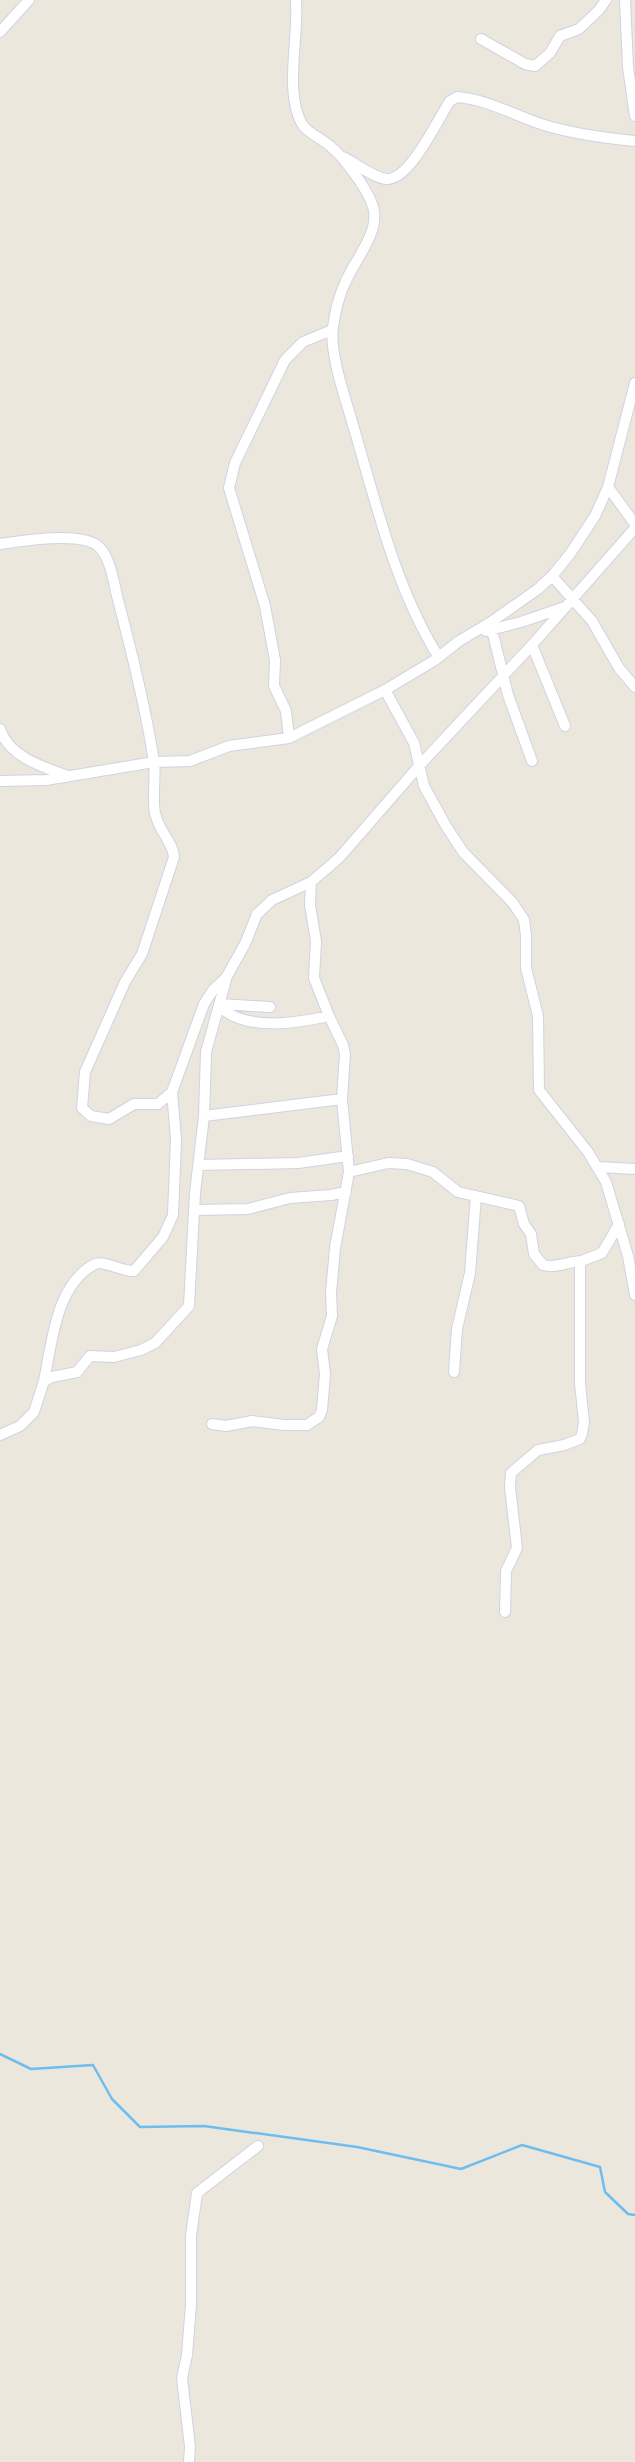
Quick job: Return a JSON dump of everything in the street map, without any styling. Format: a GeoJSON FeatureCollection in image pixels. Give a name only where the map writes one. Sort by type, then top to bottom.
{"type":"FeatureCollection","features":[{"type":"Feature","properties":{"kind":"street"},"geometry":{"type":"LineString","coordinates":[[0,32],[29,0]]}},
{"type":"Feature","properties":{"kind":"street"},"geometry":{"type":"LineString","coordinates":[[296,0],[294,86],[297,112],[303,126],[330,146],[339,155],[366,192],[373,208],[375,220],[344,284],[332,330],[345,399],[378,509],[410,604],[422,629],[438,656]]}},
{"type":"Feature","properties":{"kind":"street"},"geometry":{"type":"LineString","coordinates":[[481,38],[525,64],[535,66],[550,53],[560,36],[579,29],[599,10],[606,0]]}},
{"type":"Feature","properties":{"kind":"street"},"geometry":{"type":"LineString","coordinates":[[625,0],[635,116]]}},
{"type":"Feature","properties":{"kind":"street"},"geometry":{"type":"LineString","coordinates":[[339,155],[379,177],[394,178],[400,176],[411,163],[450,101],[457,97],[481,102],[557,129],[600,137],[635,141]]}},
{"type":"Feature","properties":{"kind":"street"},"geometry":{"type":"LineString","coordinates":[[289,738],[286,711],[274,686],[275,660],[265,606],[229,488],[235,463],[285,360],[296,346],[332,330]]}},
{"type":"Feature","properties":{"kind":"street"},"geometry":{"type":"LineString","coordinates":[[0,781],[26,782],[69,777],[154,762],[190,761],[230,746],[289,738],[385,690],[491,622],[552,576],[584,534],[608,487],[632,410],[635,383]]}},
{"type":"Feature","properties":{"kind":"street"},"geometry":{"type":"LineString","coordinates":[[608,487],[635,524]]}},
{"type":"Feature","properties":{"kind":"street"},"geometry":{"type":"LineString","coordinates":[[44,1381],[52,1377],[77,1372],[90,1356],[114,1357],[141,1350],[155,1343],[178,1321],[191,1303],[198,1166],[204,1116],[206,1052],[227,976],[261,909],[272,900],[311,882],[339,858],[419,766],[503,677],[635,528]]}},
{"type":"Feature","properties":{"kind":"street"},"geometry":{"type":"LineString","coordinates":[[0,544],[45,537],[73,539],[91,543],[100,548],[107,561],[129,642],[154,762],[155,812],[161,832],[174,849],[173,866],[156,905],[142,954],[125,982],[103,1034],[89,1059],[82,1084],[82,1108],[91,1116],[109,1119],[134,1104],[158,1104],[172,1092]]}},
{"type":"Feature","properties":{"kind":"street"},"geometry":{"type":"LineString","coordinates":[[552,576],[573,598],[599,631],[619,668],[635,687]]}},
{"type":"Feature","properties":{"kind":"street"},"geometry":{"type":"LineString","coordinates":[[469,635],[492,630],[565,607]]}},
{"type":"Feature","properties":{"kind":"street"},"geometry":{"type":"LineString","coordinates":[[492,630],[503,677],[532,761]]}},
{"type":"Feature","properties":{"kind":"street"},"geometry":{"type":"LineString","coordinates":[[532,645],[565,726]]}},
{"type":"Feature","properties":{"kind":"street"},"geometry":{"type":"LineString","coordinates":[[385,690],[414,743],[424,786],[454,839],[482,873],[512,903],[524,920],[526,935],[526,968],[538,1016],[538,1090],[598,1167],[612,1200],[619,1224],[635,1295]]}},
{"type":"Feature","properties":{"kind":"street"},"geometry":{"type":"LineString","coordinates":[[0,729],[8,744],[28,759],[69,777]]}},
{"type":"Feature","properties":{"kind":"street"},"geometry":{"type":"LineString","coordinates":[[212,1424],[226,1426],[256,1421],[299,1426],[306,1425],[319,1417],[322,1410],[325,1385],[322,1349],[332,1316],[331,1292],[335,1248],[349,1172],[342,1098],[343,1045],[329,1016],[314,978],[316,941],[310,905],[311,882]]}},
{"type":"Feature","properties":{"kind":"street"},"geometry":{"type":"LineString","coordinates":[[0,1435],[20,1426],[34,1412],[44,1381],[61,1306],[83,1270],[96,1263],[134,1271],[156,1247],[170,1226],[173,1215],[176,1139],[172,1092],[204,1004],[213,990],[227,976]]}},
{"type":"Feature","properties":{"kind":"street"},"geometry":{"type":"LineString","coordinates":[[219,1005],[231,1016],[267,1023],[297,1023],[329,1016]]}},
{"type":"Feature","properties":{"kind":"street"},"geometry":{"type":"LineString","coordinates":[[219,1005],[270,1007]]}},
{"type":"Feature","properties":{"kind":"street"},"geometry":{"type":"LineString","coordinates":[[204,1116],[342,1098]]}},
{"type":"Feature","properties":{"kind":"street"},"geometry":{"type":"LineString","coordinates":[[198,1166],[298,1163],[348,1156]]}},
{"type":"Feature","properties":{"kind":"street"},"geometry":{"type":"LineString","coordinates":[[349,1172],[388,1163],[407,1164],[433,1172],[458,1192],[519,1206],[524,1224],[531,1234],[534,1254],[543,1265],[555,1267],[569,1262],[582,1262],[602,1254],[619,1224]]}},
{"type":"Feature","properties":{"kind":"street"},"geometry":{"type":"LineString","coordinates":[[598,1167],[635,1169]]}},
{"type":"Feature","properties":{"kind":"street"},"geometry":{"type":"LineString","coordinates":[[195,1210],[248,1209],[290,1198],[332,1195],[346,1192]]}},
{"type":"Feature","properties":{"kind":"street"},"geometry":{"type":"LineString","coordinates":[[454,1372],[457,1329],[471,1268],[476,1196]]}},
{"type":"Feature","properties":{"kind":"street"},"geometry":{"type":"LineString","coordinates":[[505,1612],[506,1571],[517,1548],[510,1487],[511,1473],[538,1450],[564,1445],[580,1439],[584,1428],[580,1383],[582,1341],[580,1275],[582,1262]]}},
{"type":"Feature","properties":{"kind":"street"},"geometry":{"type":"LineString","coordinates":[[189,2462],[190,2447],[182,2378],[187,2355],[191,2304],[191,2236],[197,2193],[258,2146]]}},
{"type":"Feature","properties":{"kind":"waterway"},"geometry":{"type":"LineString","coordinates":[[0,2054],[31,2069],[93,2065],[112,2099],[140,2127],[204,2126],[357,2147],[461,2169],[522,2145],[600,2167],[605,2192],[628,2214],[635,2215]]}}]}
